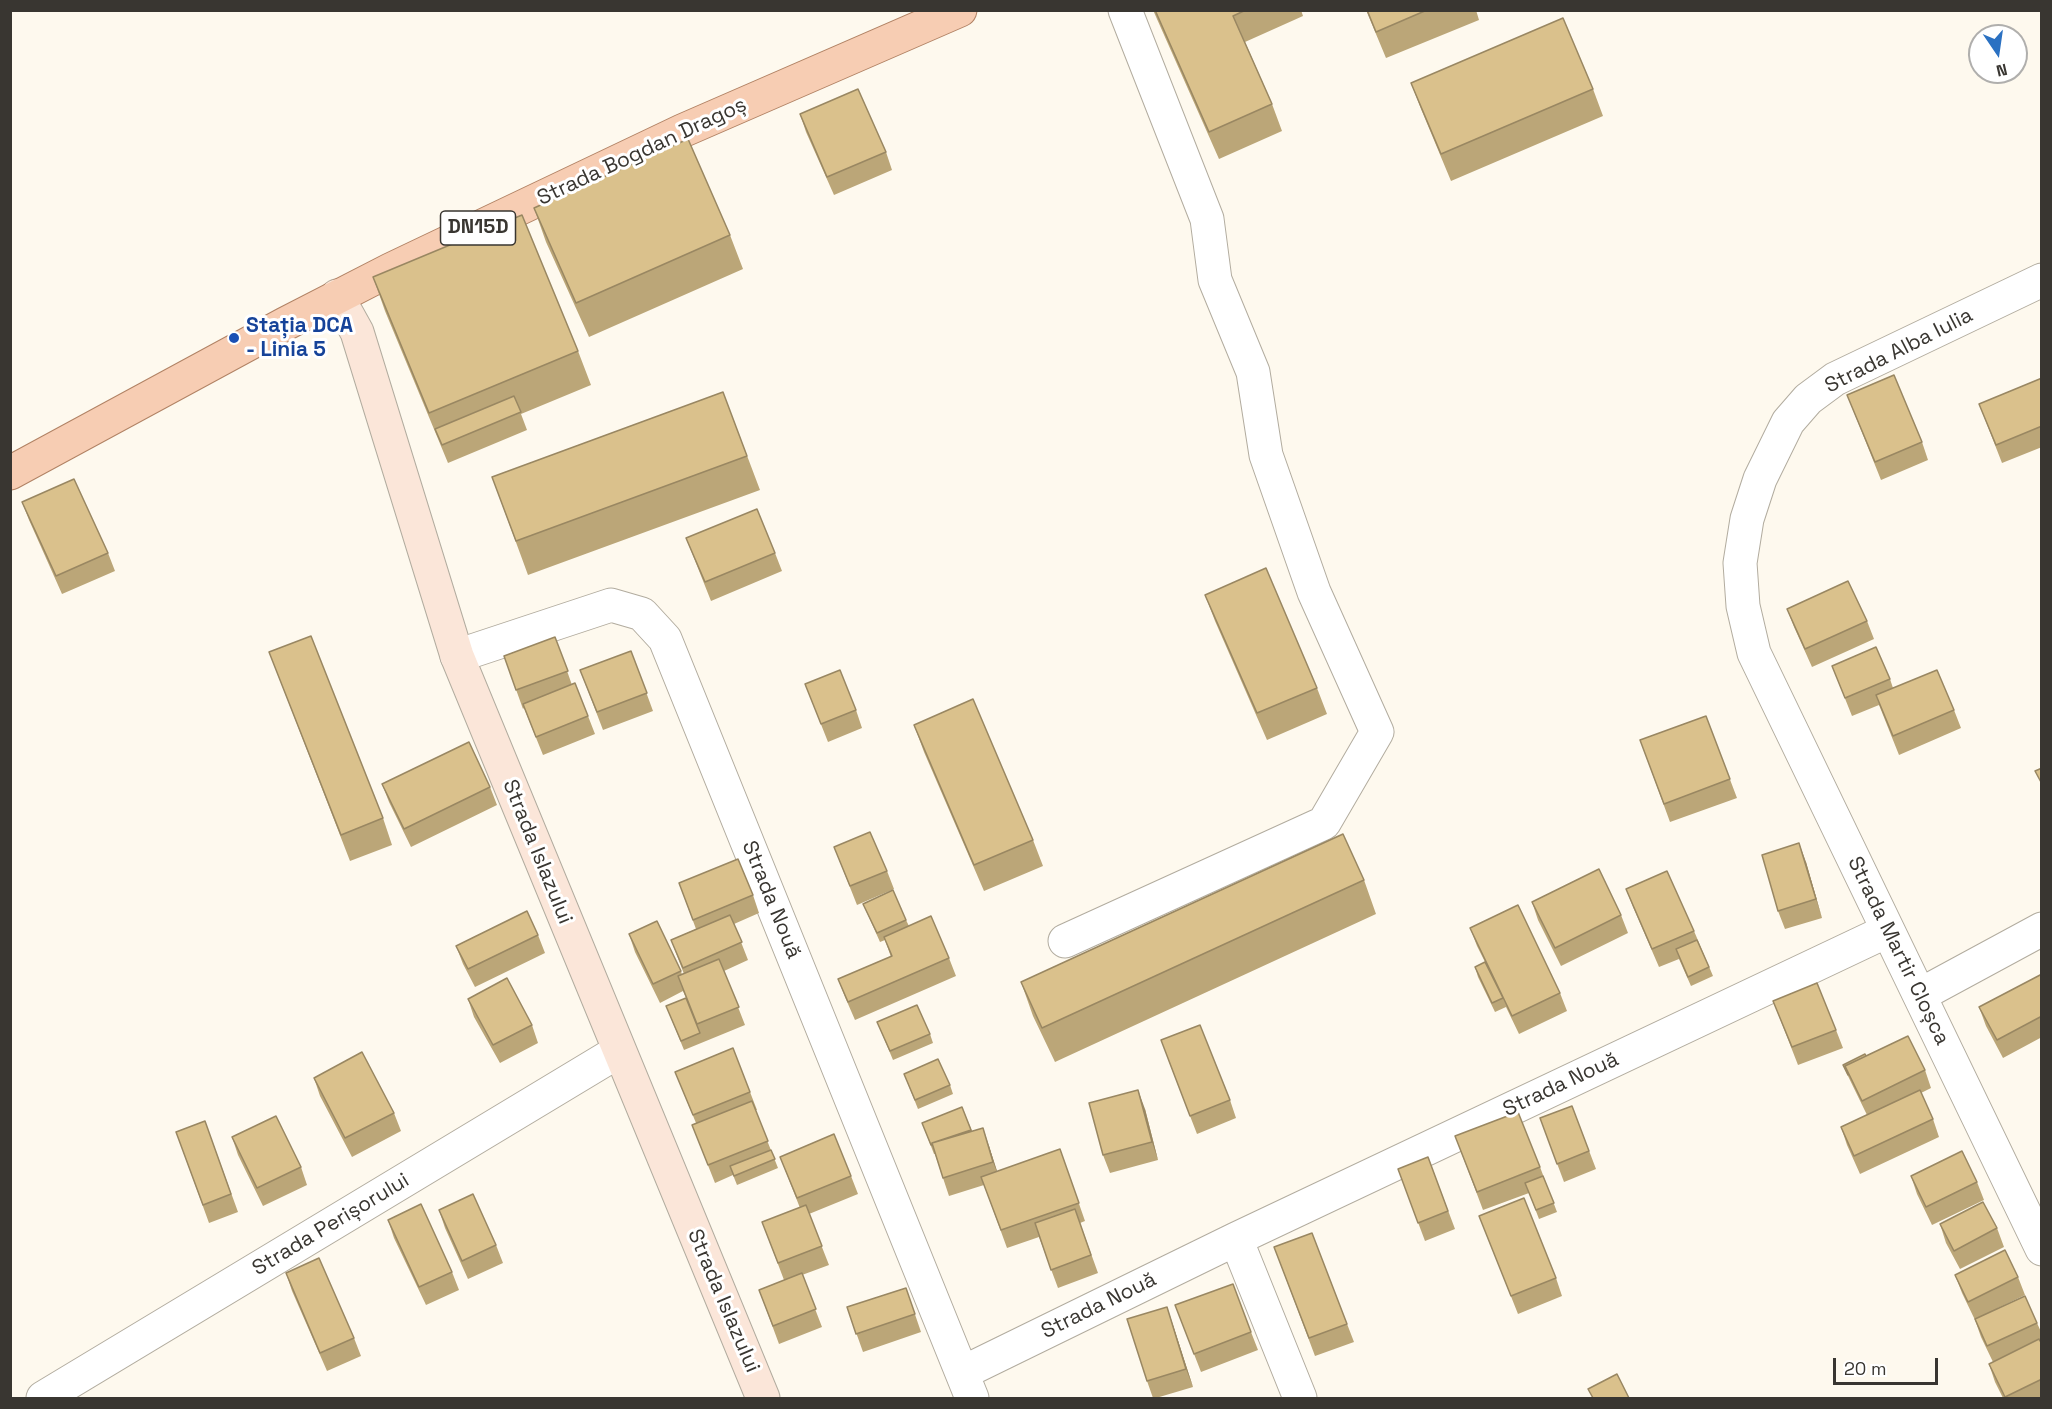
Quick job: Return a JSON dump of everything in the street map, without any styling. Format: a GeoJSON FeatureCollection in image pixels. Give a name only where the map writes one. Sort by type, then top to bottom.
{"type":"FeatureCollection","features":[{"type":"Feature","properties":{"kind":"main road","name":"Strada Bogdan Dragoș"},"geometry":{"type":"LineString","coordinates":[[10,473],[337,296],[682,131],[960,10]]}},
{"type":"Feature","properties":{"kind":"street"},"geometry":{"type":"LineString","coordinates":[[1065,941],[1324,823],[1377,732],[1314,592],[1266,455],[1253,372],[1215,280],[1207,219],[1125,10]]}},
{"type":"Feature","properties":{"kind":"street","name":"Strada Alba Iulia"},"geometry":{"type":"LineString","coordinates":[[1754,653],[1743,606],[1740,563],[1747,519],[1760,479],[1788,422],[1808,399],[1835,379],[2042,280]]}},
{"type":"Feature","properties":{"kind":"street","name":"Strada Islazului"},"geometry":{"type":"LineString","coordinates":[[337,296],[357,332],[457,656],[763,1398]]}},
{"type":"Feature","properties":{"kind":"street","name":"Strada Nouă"},"geometry":{"type":"LineString","coordinates":[[457,656],[611,605],[642,614],[665,639],[967,1386],[1236,1239],[1887,931]]}},
{"type":"Feature","properties":{"kind":"street","name":"Strada Martir Cloșca"},"geometry":{"type":"LineString","coordinates":[[1754,653],[2042,1249]]}},
{"type":"Feature","properties":{"kind":"street"},"geometry":{"type":"LineString","coordinates":[[1920,995],[2042,929]]}},
{"type":"Feature","properties":{"kind":"street","name":"Strada Perișorului"},"geometry":{"type":"LineString","coordinates":[[43,1398],[619,1051]]}},
{"type":"Feature","properties":{"kind":"street"},"geometry":{"type":"LineString","coordinates":[[1236,1239],[1300,1398]]}},
{"type":"Feature","properties":{"kind":"building"},"geometry":{"type":"Polygon","coordinates":[[[1155,10],[1246,10],[1233,16],[1272,104],[1209,132],[1155,10]]]}},
{"type":"Feature","properties":{"kind":"building"},"geometry":{"type":"Polygon","coordinates":[[[1367,10],[1427,10],[1376,32],[1367,10]]]}},
{"type":"Feature","properties":{"kind":"building"},"geometry":{"type":"Polygon","coordinates":[[[1563,18],[1593,89],[1441,154],[1411,83],[1563,18]]]}},
{"type":"Feature","properties":{"kind":"building"},"geometry":{"type":"Polygon","coordinates":[[[858,89],[886,152],[827,177],[800,114],[858,89]]]}},
{"type":"Feature","properties":{"kind":"building"},"geometry":{"type":"Polygon","coordinates":[[[688,139],[730,235],[576,303],[534,208],[688,139]]]}},
{"type":"Feature","properties":{"kind":"building"},"geometry":{"type":"Polygon","coordinates":[[[522,215],[578,351],[429,413],[373,277],[522,215]]]}},
{"type":"Feature","properties":{"kind":"building"},"geometry":{"type":"Polygon","coordinates":[[[1894,375],[1922,442],[1875,462],[1847,395],[1894,375]]]}},
{"type":"Feature","properties":{"kind":"building"},"geometry":{"type":"Polygon","coordinates":[[[2042,378],[2042,426],[1996,445],[1979,404],[2042,378]]]}},
{"type":"Feature","properties":{"kind":"building"},"geometry":{"type":"Polygon","coordinates":[[[723,392],[747,456],[516,541],[492,477],[723,392]]]}},
{"type":"Feature","properties":{"kind":"building"},"geometry":{"type":"Polygon","coordinates":[[[514,396],[521,412],[442,445],[435,429],[514,396]]]}},
{"type":"Feature","properties":{"kind":"building"},"geometry":{"type":"Polygon","coordinates":[[[74,479],[108,553],[56,576],[22,502],[74,479]]]}},
{"type":"Feature","properties":{"kind":"building"},"geometry":{"type":"Polygon","coordinates":[[[757,509],[775,553],[705,582],[686,538],[757,509]]]}},
{"type":"Feature","properties":{"kind":"building"},"geometry":{"type":"Polygon","coordinates":[[[1266,568],[1317,688],[1257,713],[1205,595],[1266,568]]]}},
{"type":"Feature","properties":{"kind":"building"},"geometry":{"type":"Polygon","coordinates":[[[1848,581],[1867,621],[1805,649],[1787,609],[1848,581]]]}},
{"type":"Feature","properties":{"kind":"building"},"geometry":{"type":"Polygon","coordinates":[[[311,636],[383,818],[341,835],[269,652],[311,636]]]}},
{"type":"Feature","properties":{"kind":"building"},"geometry":{"type":"Polygon","coordinates":[[[555,637],[568,671],[516,690],[504,656],[555,637]]]}},
{"type":"Feature","properties":{"kind":"building"},"geometry":{"type":"Polygon","coordinates":[[[1876,647],[1890,679],[1845,698],[1832,666],[1876,647]]]}},
{"type":"Feature","properties":{"kind":"building"},"geometry":{"type":"Polygon","coordinates":[[[631,651],[647,693],[597,712],[580,670],[631,651]]]}},
{"type":"Feature","properties":{"kind":"building"},"geometry":{"type":"Polygon","coordinates":[[[840,670],[856,710],[821,724],[805,684],[840,670]]]}},
{"type":"Feature","properties":{"kind":"building"},"geometry":{"type":"Polygon","coordinates":[[[1937,670],[1954,710],[1893,736],[1876,695],[1937,670]]]}},
{"type":"Feature","properties":{"kind":"building"},"geometry":{"type":"Polygon","coordinates":[[[575,683],[588,716],[536,737],[523,704],[575,683]]]}},
{"type":"Feature","properties":{"kind":"building"},"geometry":{"type":"Polygon","coordinates":[[[973,699],[1033,840],[974,865],[914,725],[973,699]]]}},
{"type":"Feature","properties":{"kind":"building"},"geometry":{"type":"Polygon","coordinates":[[[1706,716],[1730,779],[1664,804],[1640,740],[1706,716]]]}},
{"type":"Feature","properties":{"kind":"building"},"geometry":{"type":"Polygon","coordinates":[[[469,742],[490,787],[404,829],[382,784],[469,742]]]}},
{"type":"Feature","properties":{"kind":"building"},"geometry":{"type":"Polygon","coordinates":[[[2042,768],[2042,784],[2035,771],[2042,768]]]}},
{"type":"Feature","properties":{"kind":"building"},"geometry":{"type":"Polygon","coordinates":[[[870,832],[887,871],[850,886],[834,847],[870,832]]]}},
{"type":"Feature","properties":{"kind":"building"},"geometry":{"type":"Polygon","coordinates":[[[1343,834],[1364,880],[1042,1028],[1021,982],[1343,834]]]}},
{"type":"Feature","properties":{"kind":"building"},"geometry":{"type":"Polygon","coordinates":[[[1799,843],[1816,899],[1778,911],[1762,855],[1799,843]]]}},
{"type":"Feature","properties":{"kind":"building"},"geometry":{"type":"Polygon","coordinates":[[[738,859],[753,895],[693,920],[679,883],[738,859]]]}},
{"type":"Feature","properties":{"kind":"building"},"geometry":{"type":"Polygon","coordinates":[[[1599,869],[1621,915],[1555,948],[1532,902],[1599,869]]]}},
{"type":"Feature","properties":{"kind":"building"},"geometry":{"type":"Polygon","coordinates":[[[1667,871],[1694,931],[1652,949],[1626,889],[1667,871]]]}},
{"type":"Feature","properties":{"kind":"building"},"geometry":{"type":"Polygon","coordinates":[[[893,890],[906,920],[877,933],[863,904],[893,890]]]}},
{"type":"Feature","properties":{"kind":"building"},"geometry":{"type":"Polygon","coordinates":[[[1518,905],[1560,993],[1512,1016],[1470,928],[1518,905]]]}},
{"type":"Feature","properties":{"kind":"building"},"geometry":{"type":"Polygon","coordinates":[[[527,911],[538,935],[468,969],[456,946],[527,911]]]}},
{"type":"Feature","properties":{"kind":"building"},"geometry":{"type":"Polygon","coordinates":[[[730,915],[742,942],[683,968],[671,940],[730,915]]]}},
{"type":"Feature","properties":{"kind":"building"},"geometry":{"type":"Polygon","coordinates":[[[931,916],[949,958],[848,1002],[838,979],[892,956],[884,937],[931,916]]]}},
{"type":"Feature","properties":{"kind":"building"},"geometry":{"type":"Polygon","coordinates":[[[657,921],[681,971],[653,984],[629,934],[657,921]]]}},
{"type":"Feature","properties":{"kind":"building"},"geometry":{"type":"Polygon","coordinates":[[[1697,940],[1709,967],[1688,977],[1676,949],[1697,940]]]}},
{"type":"Feature","properties":{"kind":"building"},"geometry":{"type":"Polygon","coordinates":[[[719,959],[739,1007],[697,1024],[678,976],[719,959]]]}},
{"type":"Feature","properties":{"kind":"building"},"geometry":{"type":"Polygon","coordinates":[[[1485,962],[1503,998],[1492,1003],[1475,967],[1485,962]]]}},
{"type":"Feature","properties":{"kind":"building"},"geometry":{"type":"Polygon","coordinates":[[[2042,974],[2042,1016],[1997,1040],[1979,1007],[2042,974]]]}},
{"type":"Feature","properties":{"kind":"building"},"geometry":{"type":"Polygon","coordinates":[[[507,978],[532,1025],[493,1045],[468,999],[507,978]]]}},
{"type":"Feature","properties":{"kind":"building"},"geometry":{"type":"Polygon","coordinates":[[[1817,983],[1836,1030],[1792,1047],[1773,1001],[1817,983]]]}},
{"type":"Feature","properties":{"kind":"building"},"geometry":{"type":"Polygon","coordinates":[[[686,998],[700,1033],[681,1041],[666,1006],[686,998]]]}},
{"type":"Feature","properties":{"kind":"building"},"geometry":{"type":"Polygon","coordinates":[[[917,1005],[930,1034],[890,1051],[877,1022],[917,1005]]]}},
{"type":"Feature","properties":{"kind":"building"},"geometry":{"type":"Polygon","coordinates":[[[1200,1025],[1230,1100],[1190,1116],[1161,1040],[1200,1025]]]}},
{"type":"Feature","properties":{"kind":"building"},"geometry":{"type":"Polygon","coordinates":[[[1908,1036],[1925,1070],[1862,1101],[1845,1066],[1908,1036]]]}},
{"type":"Feature","properties":{"kind":"building"},"geometry":{"type":"Polygon","coordinates":[[[733,1048],[750,1092],[693,1115],[675,1072],[733,1048]]]}},
{"type":"Feature","properties":{"kind":"building"},"geometry":{"type":"Polygon","coordinates":[[[362,1052],[394,1113],[345,1138],[314,1078],[362,1052]]]}},
{"type":"Feature","properties":{"kind":"building"},"geometry":{"type":"Polygon","coordinates":[[[1865,1054],[1866,1056],[1845,1066],[1848,1075],[1843,1065],[1865,1054]]]}},
{"type":"Feature","properties":{"kind":"building"},"geometry":{"type":"Polygon","coordinates":[[[938,1059],[950,1085],[915,1100],[904,1074],[938,1059]]]}},
{"type":"Feature","properties":{"kind":"building"},"geometry":{"type":"Polygon","coordinates":[[[1138,1090],[1152,1142],[1103,1155],[1089,1103],[1138,1090]]]}},
{"type":"Feature","properties":{"kind":"building"},"geometry":{"type":"Polygon","coordinates":[[[1920,1090],[1933,1119],[1854,1156],[1841,1127],[1920,1090]]]}},
{"type":"Feature","properties":{"kind":"building"},"geometry":{"type":"Polygon","coordinates":[[[752,1101],[768,1141],[708,1165],[692,1125],[752,1101]]]}},
{"type":"Feature","properties":{"kind":"building"},"geometry":{"type":"Polygon","coordinates":[[[1572,1106],[1589,1151],[1557,1164],[1540,1118],[1572,1106]]]}},
{"type":"Feature","properties":{"kind":"building"},"geometry":{"type":"Polygon","coordinates":[[[962,1107],[971,1130],[931,1145],[922,1123],[962,1107]]]}},
{"type":"Feature","properties":{"kind":"building"},"geometry":{"type":"Polygon","coordinates":[[[1518,1112],[1540,1167],[1477,1192],[1455,1136],[1518,1112]]]}},
{"type":"Feature","properties":{"kind":"building"},"geometry":{"type":"Polygon","coordinates":[[[276,1116],[301,1167],[257,1188],[232,1137],[276,1116]]]}},
{"type":"Feature","properties":{"kind":"building"},"geometry":{"type":"Polygon","coordinates":[[[205,1121],[231,1194],[203,1205],[176,1132],[205,1121]]]}},
{"type":"Feature","properties":{"kind":"building"},"geometry":{"type":"Polygon","coordinates":[[[983,1128],[993,1162],[943,1178],[932,1143],[983,1128]]]}},
{"type":"Feature","properties":{"kind":"building"},"geometry":{"type":"Polygon","coordinates":[[[834,1134],[851,1176],[797,1198],[780,1157],[834,1134]]]}},
{"type":"Feature","properties":{"kind":"building"},"geometry":{"type":"Polygon","coordinates":[[[1060,1149],[1079,1203],[1001,1230],[981,1177],[1060,1149]]]}},
{"type":"Feature","properties":{"kind":"building"},"geometry":{"type":"Polygon","coordinates":[[[771,1150],[775,1159],[734,1176],[730,1166],[771,1150]]]}},
{"type":"Feature","properties":{"kind":"building"},"geometry":{"type":"Polygon","coordinates":[[[1962,1151],[1977,1182],[1926,1207],[1911,1176],[1962,1151]]]}},
{"type":"Feature","properties":{"kind":"building"},"geometry":{"type":"Polygon","coordinates":[[[1428,1157],[1448,1211],[1418,1223],[1398,1169],[1428,1157]]]}},
{"type":"Feature","properties":{"kind":"building"},"geometry":{"type":"Polygon","coordinates":[[[1543,1176],[1554,1203],[1536,1210],[1525,1183],[1543,1176]]]}},
{"type":"Feature","properties":{"kind":"building"},"geometry":{"type":"Polygon","coordinates":[[[473,1194],[496,1245],[462,1261],[439,1210],[473,1194]]]}},
{"type":"Feature","properties":{"kind":"building"},"geometry":{"type":"Polygon","coordinates":[[[1524,1198],[1556,1278],[1511,1296],[1479,1216],[1524,1198]]]}},
{"type":"Feature","properties":{"kind":"building"},"geometry":{"type":"Polygon","coordinates":[[[1983,1202],[1997,1228],[1954,1251],[1940,1224],[1983,1202]]]}},
{"type":"Feature","properties":{"kind":"building"},"geometry":{"type":"Polygon","coordinates":[[[421,1204],[452,1272],[419,1287],[388,1220],[421,1204]]]}},
{"type":"Feature","properties":{"kind":"building"},"geometry":{"type":"Polygon","coordinates":[[[806,1205],[822,1246],[778,1263],[762,1222],[806,1205]]]}},
{"type":"Feature","properties":{"kind":"building"},"geometry":{"type":"Polygon","coordinates":[[[1075,1209],[1091,1255],[1051,1270],[1035,1223],[1075,1209]]]}},
{"type":"Feature","properties":{"kind":"building"},"geometry":{"type":"Polygon","coordinates":[[[1312,1233],[1347,1324],[1309,1338],[1274,1247],[1312,1233]]]}},
{"type":"Feature","properties":{"kind":"building"},"geometry":{"type":"Polygon","coordinates":[[[2005,1250],[2018,1277],[1968,1302],[1955,1275],[2005,1250]]]}},
{"type":"Feature","properties":{"kind":"building"},"geometry":{"type":"Polygon","coordinates":[[[319,1258],[354,1338],[320,1353],[286,1273],[319,1258]]]}},
{"type":"Feature","properties":{"kind":"building"},"geometry":{"type":"Polygon","coordinates":[[[802,1273],[816,1309],[773,1326],[759,1290],[802,1273]]]}},
{"type":"Feature","properties":{"kind":"building"},"geometry":{"type":"Polygon","coordinates":[[[1233,1284],[1251,1332],[1194,1354],[1175,1305],[1233,1284]]]}},
{"type":"Feature","properties":{"kind":"building"},"geometry":{"type":"Polygon","coordinates":[[[906,1288],[915,1314],[856,1334],[847,1307],[906,1288]]]}},
{"type":"Feature","properties":{"kind":"building"},"geometry":{"type":"Polygon","coordinates":[[[2025,1296],[2037,1323],[1987,1346],[1975,1319],[2025,1296]]]}},
{"type":"Feature","properties":{"kind":"building"},"geometry":{"type":"Polygon","coordinates":[[[1167,1307],[1186,1369],[1147,1381],[1127,1319],[1167,1307]]]}},
{"type":"Feature","properties":{"kind":"building"},"geometry":{"type":"Polygon","coordinates":[[[2039,1339],[2042,1344],[2042,1379],[2005,1397],[1989,1364],[2039,1339]]]}},
{"type":"Feature","properties":{"kind":"building"},"geometry":{"type":"Polygon","coordinates":[[[1617,1374],[1629,1398],[1593,1398],[1588,1389],[1617,1374]]]}},
{"type":"Feature","properties":{"kind":"place","name":"Stația DCA - Linia 5"},"geometry":{"type":"Point","coordinates":[234,338]}}]}
